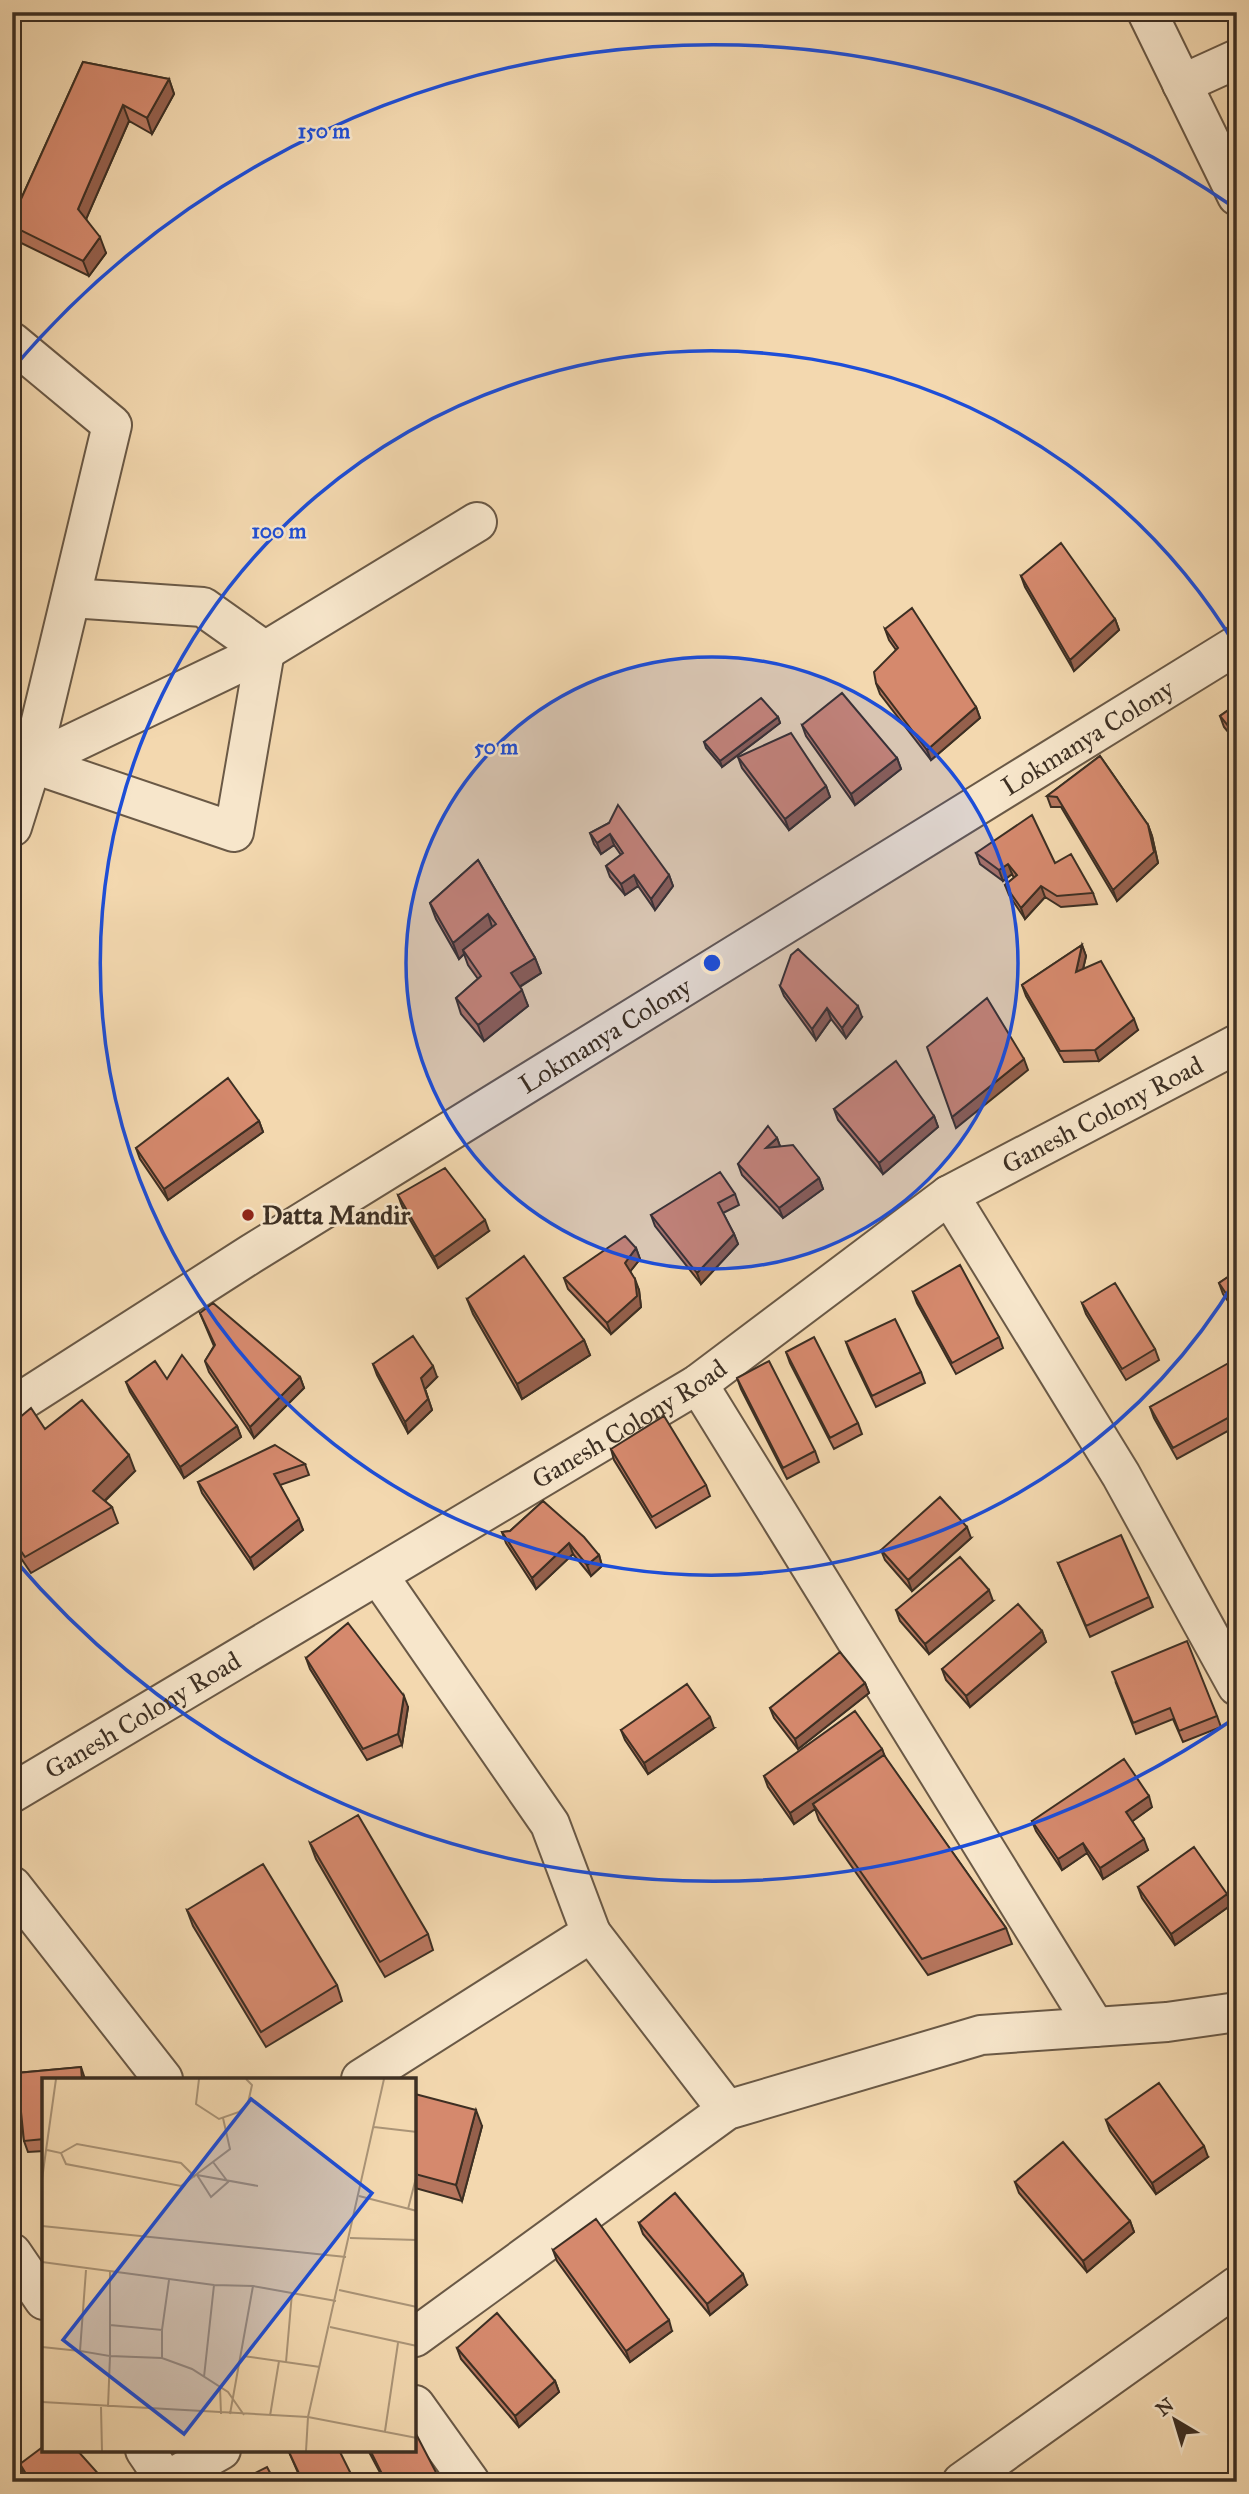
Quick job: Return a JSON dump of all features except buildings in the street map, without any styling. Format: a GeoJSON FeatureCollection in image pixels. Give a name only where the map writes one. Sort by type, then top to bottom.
{"type":"FeatureCollection","features":[{"type":"Feature","properties":{"kind":"street"},"geometry":{"type":"LineString","coordinates":[[1147,12],[1237,196]]}},
{"type":"Feature","properties":{"kind":"street"},"geometry":{"type":"LineString","coordinates":[[1182,84],[1237,59]]}},
{"type":"Feature","properties":{"kind":"street"},"geometry":{"type":"LineString","coordinates":[[12,342],[112,425],[12,827]]}},
{"type":"Feature","properties":{"kind":"street"},"geometry":{"type":"LineString","coordinates":[[24,773],[265,651],[477,522]]}},
{"type":"Feature","properties":{"kind":"street"},"geometry":{"type":"LineString","coordinates":[[71,598],[203,607],[265,651]]}},
{"type":"Feature","properties":{"kind":"street","name":"Lokmanya Colony"},"geometry":{"type":"LineString","coordinates":[[12,1407],[251,1255],[1237,645]]}},
{"type":"Feature","properties":{"kind":"street"},"geometry":{"type":"LineString","coordinates":[[24,773],[234,832],[265,651]]}},
{"type":"Feature","properties":{"kind":"street","name":"Ganesh Colony Road"},"geometry":{"type":"LineString","coordinates":[[12,1793],[698,1384],[948,1195],[1237,1044]]}},
{"type":"Feature","properties":{"kind":"street"},"geometry":{"type":"LineString","coordinates":[[948,1195],[1121,1475],[1237,1686]]}},
{"type":"Feature","properties":{"kind":"street"},"geometry":{"type":"LineString","coordinates":[[698,1384],[1095,2027]]}},
{"type":"Feature","properties":{"kind":"street"},"geometry":{"type":"LineString","coordinates":[[378,1575],[550,1824],[591,1933],[727,2110]]}},
{"type":"Feature","properties":{"kind":"street"},"geometry":{"type":"LineString","coordinates":[[12,1886],[162,2078]]}},
{"type":"Feature","properties":{"kind":"street"},"geometry":{"type":"LineString","coordinates":[[363,2078],[591,1933]]}},
{"type":"Feature","properties":{"kind":"street"},"geometry":{"type":"LineString","coordinates":[[416,2336],[727,2110],[981,2035],[1167,2022],[1237,2012]]}},
{"type":"Feature","properties":{"kind":"street"},"geometry":{"type":"LineString","coordinates":[[12,2253],[42,2297]]}},
{"type":"Feature","properties":{"kind":"street"},"geometry":{"type":"LineString","coordinates":[[962,2482],[1237,2286]]}},
{"type":"Feature","properties":{"kind":"street"},"geometry":{"type":"LineString","coordinates":[[416,2406],[470,2482]]}},
{"type":"Feature","properties":{"kind":"street"},"geometry":{"type":"LineString","coordinates":[[159,2471],[215,2452]]}},
{"type":"Feature","properties":{"kind":"place","name":"Datta Mandir"},"geometry":{"type":"Point","coordinates":[248,1215]}}]}
